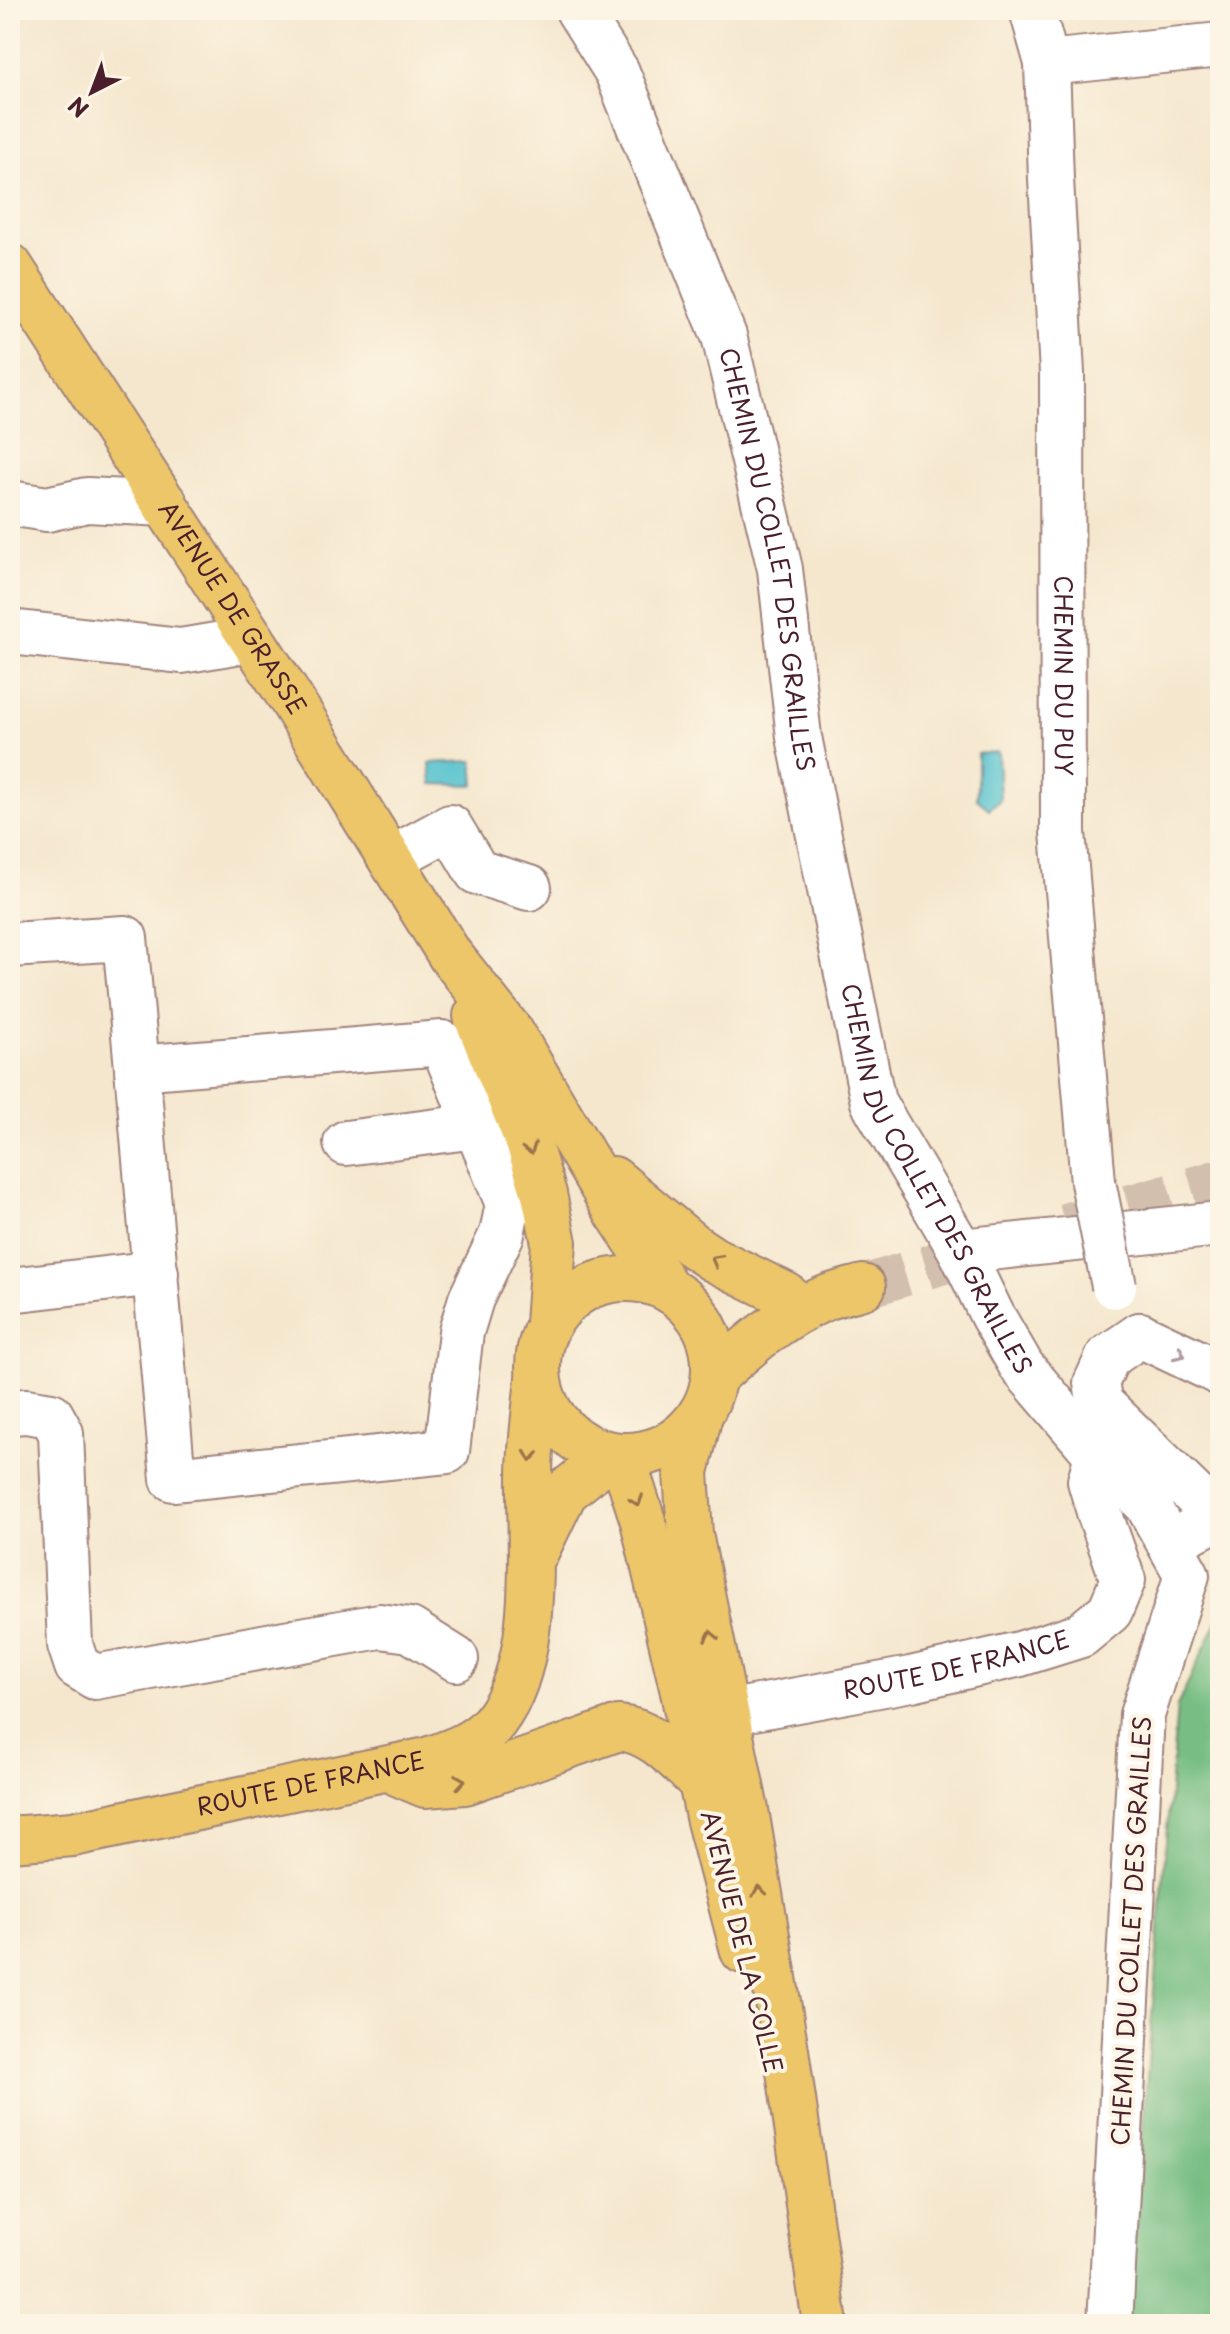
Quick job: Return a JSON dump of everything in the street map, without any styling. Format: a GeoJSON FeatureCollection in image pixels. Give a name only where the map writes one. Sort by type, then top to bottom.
{"type":"FeatureCollection","features":[{"type":"Feature","properties":{"kind":"main road","name":"AVENUE DE GRASSE"},"geometry":{"type":"LineString","coordinates":[[10,266],[252,639],[450,955],[511,1032],[618,1214],[672,1292]]}},
{"type":"Feature","properties":{"kind":"main road","name":"AVENUE DE GRASSE"},"geometry":{"type":"LineString","coordinates":[[450,955],[480,1099],[529,1145],[544,1194],[554,1243],[548,1323]]}},
{"type":"Feature","properties":{"kind":"main road"},"geometry":{"type":"LineString","coordinates":[[583,1153],[669,1228],[713,1259],[824,1293]]}},
{"type":"Feature","properties":{"kind":"main road"},"geometry":{"type":"LineString","coordinates":[[707,1396],[714,1354],[707,1331],[695,1312],[672,1292],[641,1280],[614,1279],[588,1286],[565,1302],[548,1323],[538,1349],[538,1378],[545,1405],[561,1429],[584,1446],[616,1456],[645,1454],[666,1446],[686,1433],[707,1396],[761,1335],[824,1293]]}},
{"type":"Feature","properties":{"kind":"main road"},"geometry":{"type":"LineString","coordinates":[[672,1292],[824,1293]]}},
{"type":"Feature","properties":{"kind":"main road","name":"ROUTE DE FRANCE"},"geometry":{"type":"LineString","coordinates":[[10,1839],[73,1834],[427,1760],[463,1748],[495,1722],[518,1679],[527,1625],[532,1560],[530,1473],[538,1378]]}},
{"type":"Feature","properties":{"kind":"main road","name":"AVENUE DE LA COLLE"},"geometry":{"type":"LineString","coordinates":[[707,1396],[686,1472],[690,1534],[746,1810],[786,2050],[825,2324]]}},
{"type":"Feature","properties":{"kind":"main road","name":"AVENUE DE LA COLLE"},"geometry":{"type":"LineString","coordinates":[[616,1456],[643,1521],[708,1817],[805,2190]]}},
{"type":"Feature","properties":{"kind":"main road","name":"ROUTE DE FRANCE"},"geometry":{"type":"LineString","coordinates":[[532,1560],[565,1492],[616,1456]]}},
{"type":"Feature","properties":{"kind":"main road"},"geometry":{"type":"LineString","coordinates":[[386,1768],[425,1785],[465,1782],[619,1728],[634,1729],[653,1740],[702,1783]]}},
{"type":"Feature","properties":{"kind":"main road","name":"ROUTE DE FRANCE"},"geometry":{"type":"LineString","coordinates":[[10,1811],[141,1821]]}},
{"type":"Feature","properties":{"kind":"street","name":"CHEMIN DU COLLET DES GRAILLES"},"geometry":{"type":"LineString","coordinates":[[578,10],[617,72],[724,336],[780,569],[799,737],[873,1102],[961,1251],[1022,1367],[1097,1455],[1147,1504],[1187,1575],[1142,1715],[1110,2324]]}},
{"type":"Feature","properties":{"kind":"street","name":"CHEMIN DU PUY"},"geometry":{"type":"LineString","coordinates":[[1032,10],[1047,63],[1062,373],[1063,832],[1093,1182],[1114,1286],[1140,1335]]}},
{"type":"Feature","properties":{"kind":"street"},"geometry":{"type":"LineString","coordinates":[[1047,63],[1220,45]]}},
{"type":"Feature","properties":{"kind":"street"},"geometry":{"type":"LineString","coordinates":[[10,503],[47,509],[87,500],[165,504]]}},
{"type":"Feature","properties":{"kind":"street"},"geometry":{"type":"LineString","coordinates":[[10,632],[181,651],[252,639]]}},
{"type":"Feature","properties":{"kind":"street"},"geometry":{"type":"LineString","coordinates":[[391,859],[450,827],[477,872],[529,888]]}},
{"type":"Feature","properties":{"kind":"street"},"geometry":{"type":"LineString","coordinates":[[10,945],[125,938],[173,1479],[447,1451],[461,1332],[471,1299],[502,1234],[508,1204],[480,1099],[442,1043],[137,1068]]}},
{"type":"Feature","properties":{"kind":"street","name":"AVENUE DE GRASSE"},"geometry":{"type":"LineString","coordinates":[[480,1099],[523,1077],[540,1104],[555,1106]]}},
{"type":"Feature","properties":{"kind":"street"},"geometry":{"type":"LineString","coordinates":[[346,1143],[480,1099]]}},
{"type":"Feature","properties":{"kind":"street"},"geometry":{"type":"LineString","coordinates":[[961,1251],[1220,1224]]}},
{"type":"Feature","properties":{"kind":"street"},"geometry":{"type":"LineString","coordinates":[[10,1290],[156,1273]]}},
{"type":"Feature","properties":{"kind":"street"},"geometry":{"type":"LineString","coordinates":[[1169,1543],[1211,1521],[1209,1509],[1100,1403],[1096,1383],[1108,1357],[1140,1335],[1220,1373]]}},
{"type":"Feature","properties":{"kind":"street"},"geometry":{"type":"LineString","coordinates":[[10,1412],[51,1415],[61,1433],[70,1645],[77,1666],[95,1677],[380,1626],[410,1630],[456,1659]]}},
{"type":"Feature","properties":{"kind":"street","name":"ROUTE DE FRANCE"},"geometry":{"type":"LineString","coordinates":[[726,1713],[911,1679],[1020,1654],[1081,1635],[1110,1611],[1123,1580],[1090,1481],[1097,1455]]}},
{"type":"Feature","properties":{"kind":"street"},"geometry":{"type":"LineString","coordinates":[[683,1692],[714,1713],[726,1713]]}},
{"type":"Feature","properties":{"kind":"green space"},"geometry":{"type":"Polygon","coordinates":[[[1220,1615],[1220,2324],[1127,2324],[1177,1706],[1220,1615]]]}},
{"type":"Feature","properties":{"kind":"water"},"geometry":{"type":"Polygon","coordinates":[[[998,752],[1000,800],[989,809],[977,799],[977,754],[998,752]]]}},
{"type":"Feature","properties":{"kind":"water"},"geometry":{"type":"Polygon","coordinates":[[[473,761],[475,785],[432,784],[430,763],[473,761]]]}},
{"type":"Feature","properties":{"kind":"tunnel"},"geometry":{"type":"LineString","coordinates":[[1065,1225],[1220,1181]]}},
{"type":"Feature","properties":{"kind":"tunnel"},"geometry":{"type":"LineString","coordinates":[[863,1287],[999,1245]]}}]}
